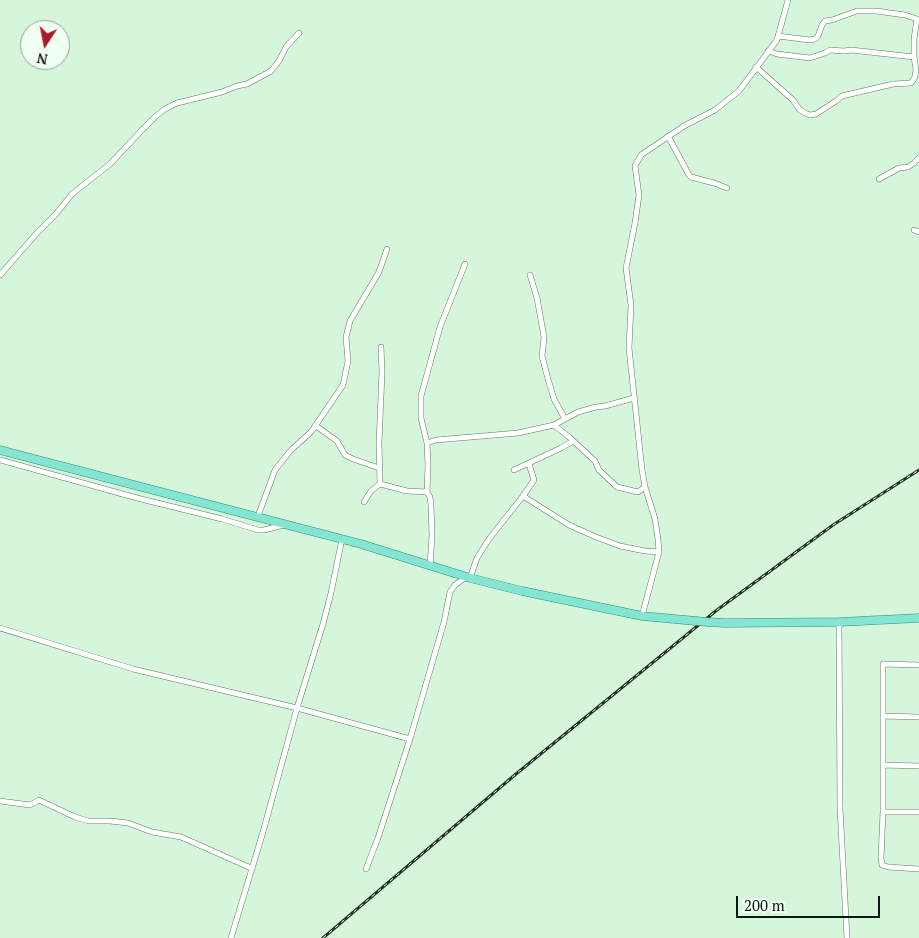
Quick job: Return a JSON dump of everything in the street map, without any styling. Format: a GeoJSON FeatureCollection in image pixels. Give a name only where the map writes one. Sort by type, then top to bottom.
{"type":"FeatureCollection","features":[{"type":"Feature","properties":{"kind":"main road"},"geometry":{"type":"LineString","coordinates":[[0,450],[362,544],[430,566],[522,591],[642,616],[725,623],[839,622],[919,618]]}},
{"type":"Feature","properties":{"kind":"street"},"geometry":{"type":"LineString","coordinates":[[642,616],[659,552],[658,539],[642,470],[629,348],[631,305],[626,268],[639,195],[635,166],[641,155],[684,126],[715,110],[739,91],[777,40],[788,0]]}},
{"type":"Feature","properties":{"kind":"street"},"geometry":{"type":"LineString","coordinates":[[756,67],[793,100],[800,110],[810,115],[816,114],[836,102],[842,96],[893,84],[911,83],[915,77],[914,39],[918,19],[906,15],[857,11],[825,21],[815,39],[778,36]]}},
{"type":"Feature","properties":{"kind":"street"},"geometry":{"type":"LineString","coordinates":[[0,275],[72,194],[110,164],[156,116],[177,103],[248,84],[271,71],[286,48],[299,33]]}},
{"type":"Feature","properties":{"kind":"street"},"geometry":{"type":"LineString","coordinates":[[768,51],[810,58],[830,50],[851,50],[914,57]]}},
{"type":"Feature","properties":{"kind":"street"},"geometry":{"type":"LineString","coordinates":[[668,136],[691,177],[727,188]]}},
{"type":"Feature","properties":{"kind":"street"},"geometry":{"type":"LineString","coordinates":[[879,179],[899,168],[914,163],[919,158]]}},
{"type":"Feature","properties":{"kind":"street"},"geometry":{"type":"LineString","coordinates":[[258,516],[275,470],[291,450],[316,426],[343,385],[348,360],[346,337],[350,321],[379,272],[387,249]]}},
{"type":"Feature","properties":{"kind":"street"},"geometry":{"type":"LineString","coordinates":[[430,566],[432,536],[431,505],[427,492],[427,443],[421,418],[420,396],[440,327],[465,264]]}},
{"type":"Feature","properties":{"kind":"street"},"geometry":{"type":"LineString","coordinates":[[530,275],[537,298],[544,337],[542,356],[554,399],[564,419]]}},
{"type":"Feature","properties":{"kind":"street"},"geometry":{"type":"LineString","coordinates":[[380,484],[381,347]]}},
{"type":"Feature","properties":{"kind":"street"},"geometry":{"type":"LineString","coordinates":[[427,443],[436,440],[518,433],[554,425],[578,412],[634,398]]}},
{"type":"Feature","properties":{"kind":"street"},"geometry":{"type":"LineString","coordinates":[[554,425],[595,461],[599,470],[617,487],[638,492],[645,487]]}},
{"type":"Feature","properties":{"kind":"street"},"geometry":{"type":"LineString","coordinates":[[316,426],[337,441],[345,455],[379,468]]}},
{"type":"Feature","properties":{"kind":"street"},"geometry":{"type":"LineString","coordinates":[[514,470],[573,441]]}},
{"type":"Feature","properties":{"kind":"street"},"geometry":{"type":"LineString","coordinates":[[0,460],[258,530],[287,524]]}},
{"type":"Feature","properties":{"kind":"street"},"geometry":{"type":"LineString","coordinates":[[366,869],[410,739],[444,622],[450,592],[455,585],[468,577],[489,539],[524,496],[534,480],[529,464]]}},
{"type":"Feature","properties":{"kind":"street"},"geometry":{"type":"LineString","coordinates":[[380,484],[427,492]]}},
{"type":"Feature","properties":{"kind":"street"},"geometry":{"type":"LineString","coordinates":[[364,502],[380,484]]}},
{"type":"Feature","properties":{"kind":"street"},"geometry":{"type":"LineString","coordinates":[[524,496],[569,525],[596,537],[620,546],[659,552]]}},
{"type":"Feature","properties":{"kind":"street"},"geometry":{"type":"LineString","coordinates":[[230,938],[263,832],[297,708],[323,624],[342,539]]}},
{"type":"Feature","properties":{"kind":"street"},"geometry":{"type":"LineString","coordinates":[[839,622],[840,808],[847,938]]}},
{"type":"Feature","properties":{"kind":"street"},"geometry":{"type":"LineString","coordinates":[[0,628],[133,669],[297,708],[410,739]]}},
{"type":"Feature","properties":{"kind":"street"},"geometry":{"type":"LineString","coordinates":[[919,665],[883,664],[883,812],[881,858],[882,865],[888,868],[919,868]]}},
{"type":"Feature","properties":{"kind":"street"},"geometry":{"type":"LineString","coordinates":[[883,716],[919,716]]}},
{"type":"Feature","properties":{"kind":"street"},"geometry":{"type":"LineString","coordinates":[[883,765],[919,766]]}},
{"type":"Feature","properties":{"kind":"street"},"geometry":{"type":"LineString","coordinates":[[0,801],[30,805],[41,800],[75,818],[88,821],[128,823],[152,832],[181,837],[251,868]]}},
{"type":"Feature","properties":{"kind":"street"},"geometry":{"type":"LineString","coordinates":[[883,812],[919,812]]}},
{"type":"Feature","properties":{"kind":"railway"},"geometry":{"type":"LineString","coordinates":[[323,938],[516,774],[717,610],[833,525],[919,470]]}}]}
